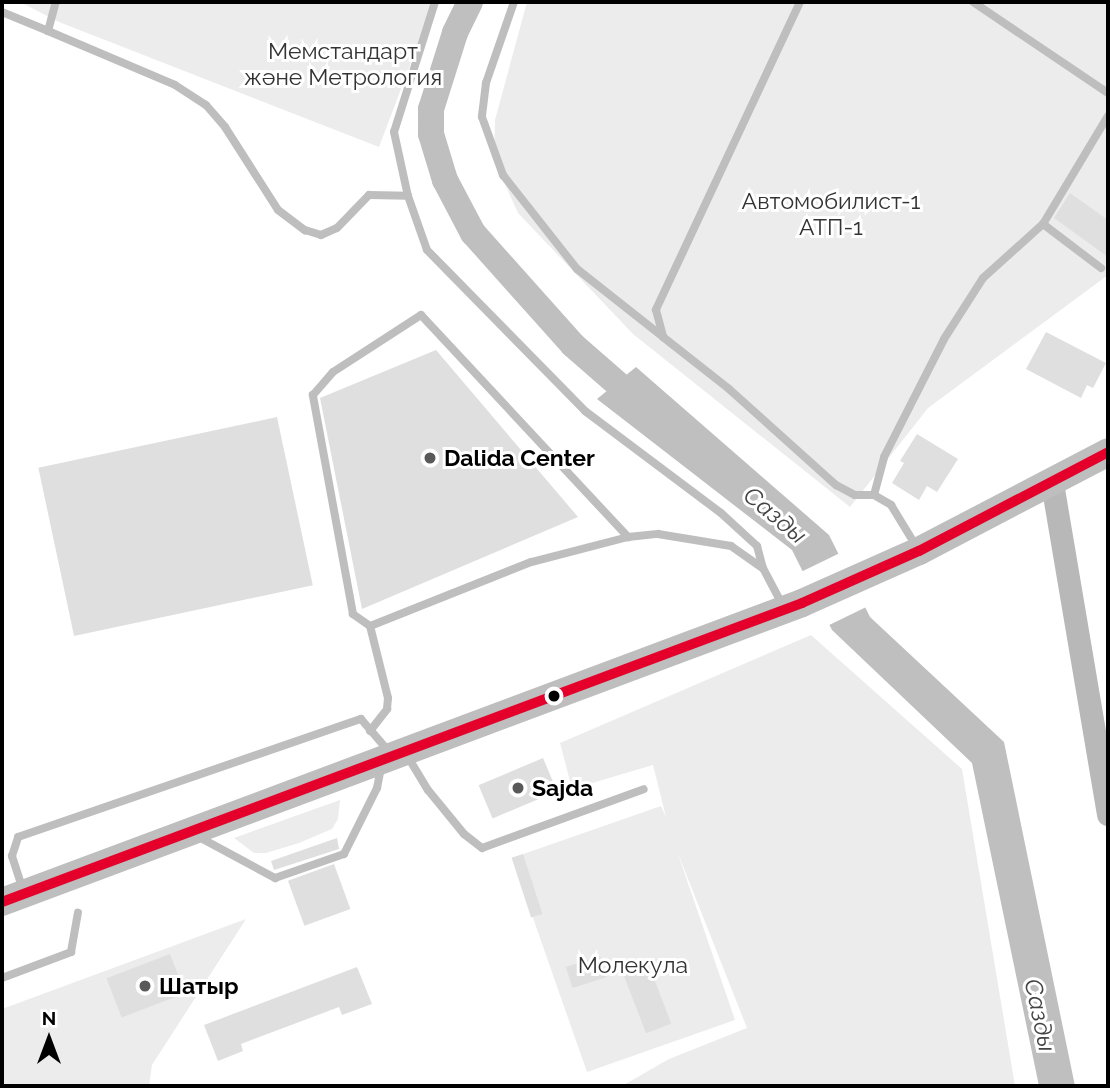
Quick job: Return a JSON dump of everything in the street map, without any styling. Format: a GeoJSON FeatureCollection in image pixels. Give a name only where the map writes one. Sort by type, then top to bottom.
{"type":"FeatureCollection","features":[{"type":"Feature","properties":{"kind":"highway"},"geometry":{"type":"LineString","coordinates":[[13,898],[188,835],[793,606],[919,551],[1108,452]]}},
{"type":"Feature","properties":{"kind":"main road"},"geometry":{"type":"LineString","coordinates":[[1052,483],[1108,814]]}},
{"type":"Feature","properties":{"kind":"lane"},"geometry":{"type":"LineString","coordinates":[[48,31],[57,2]]}},
{"type":"Feature","properties":{"kind":"lane"},"geometry":{"type":"LineString","coordinates":[[435,2],[394,132],[408,196],[426,250],[585,411],[721,513],[757,546],[763,568]]}},
{"type":"Feature","properties":{"kind":"lane"},"geometry":{"type":"LineString","coordinates":[[514,2],[486,83],[482,117],[503,175],[577,269],[729,389],[835,485],[855,495],[874,495],[891,505],[919,551]]}},
{"type":"Feature","properties":{"kind":"lane"},"geometry":{"type":"LineString","coordinates":[[663,337],[656,310],[800,2]]}},
{"type":"Feature","properties":{"kind":"lane"},"geometry":{"type":"LineString","coordinates":[[973,2],[1108,93]]}},
{"type":"Feature","properties":{"kind":"lane"},"geometry":{"type":"LineString","coordinates":[[2,12],[175,85],[206,105],[225,127],[278,210],[305,230],[320,235],[337,228],[369,195],[408,196]]}},
{"type":"Feature","properties":{"kind":"lane"},"geometry":{"type":"LineString","coordinates":[[874,495],[884,457],[944,338],[983,278],[1043,224],[1108,116]]}},
{"type":"Feature","properties":{"kind":"lane"},"geometry":{"type":"LineString","coordinates":[[1043,224],[1101,268]]}},
{"type":"Feature","properties":{"kind":"lane"},"geometry":{"type":"LineString","coordinates":[[370,731],[387,709],[388,698],[370,626],[353,614],[313,395],[333,372],[421,315],[628,537]]}},
{"type":"Feature","properties":{"kind":"lane"},"geometry":{"type":"LineString","coordinates":[[370,626],[531,562],[628,537],[658,534],[731,546],[763,568],[793,606]]}},
{"type":"Feature","properties":{"kind":"lane"},"geometry":{"type":"LineString","coordinates":[[13,898],[12,856],[18,837],[361,719],[428,790],[464,834],[482,848],[644,789]]}},
{"type":"Feature","properties":{"kind":"lane"},"geometry":{"type":"LineString","coordinates":[[188,835],[194,834],[275,878],[344,854],[394,757]]}},
{"type":"Feature","properties":{"kind":"lane"},"geometry":{"type":"LineString","coordinates":[[2,978],[71,952],[78,913]]}},
{"type":"Feature","properties":{"kind":"green space","name":"Мемстандарт және Метрология"},"geometry":{"type":"Polygon","coordinates":[[[20,2],[434,2],[379,147],[59,22],[20,2]]]}},
{"type":"Feature","properties":{"kind":"green space","name":"Автомобилист-1 АТП-1"},"geometry":{"type":"Polygon","coordinates":[[[527,2],[1108,2],[1108,275],[928,408],[850,507],[633,334],[518,213],[494,160],[495,120],[527,2]]]}},
{"type":"Feature","properties":{"kind":"green space","name":"Молекула"},"geometry":{"type":"Polygon","coordinates":[[[811,635],[962,769],[1015,1086],[622,1086],[669,1059],[747,1028],[677,851],[735,1020],[587,1072],[512,858],[661,806],[666,817],[653,765],[572,789],[560,743],[811,635]]]}},
{"type":"Feature","properties":{"kind":"green space"},"geometry":{"type":"Polygon","coordinates":[[[340,800],[338,819],[332,829],[299,843],[266,853],[254,853],[234,838],[340,800]]]}},
{"type":"Feature","properties":{"kind":"green space"},"geometry":{"type":"Polygon","coordinates":[[[246,919],[152,1065],[149,1086],[2,1086],[2,1009],[246,919]]]}},
{"type":"Feature","properties":{"kind":"water"},"geometry":{"type":"Polygon","coordinates":[[[636,367],[829,535],[870,617],[1004,742],[1075,1086],[1039,1086],[972,763],[832,630],[792,550],[597,399],[636,367]]]}},
{"type":"Feature","properties":{"kind":"pier"},"geometry":{"type":"Polygon","coordinates":[[[842,552],[868,606],[825,627],[799,573],[842,552]]]}},
{"type":"Feature","properties":{"kind":"building"},"geometry":{"type":"Polygon","coordinates":[[[1070,193],[1108,220],[1108,257],[1054,218],[1070,193]]]}},
{"type":"Feature","properties":{"kind":"building"},"geometry":{"type":"Polygon","coordinates":[[[1046,332],[1106,363],[1093,388],[1087,385],[1081,398],[1026,369],[1046,332]]]}},
{"type":"Feature","properties":{"kind":"building","name":"Dalida Center"},"geometry":{"type":"Polygon","coordinates":[[[436,350],[578,517],[362,609],[320,398],[436,350]]]}},
{"type":"Feature","properties":{"kind":"building"},"geometry":{"type":"Polygon","coordinates":[[[277,417],[313,585],[74,636],[38,468],[277,417]]]}},
{"type":"Feature","properties":{"kind":"building"},"geometry":{"type":"Polygon","coordinates":[[[917,434],[958,459],[937,492],[927,486],[919,500],[892,483],[904,463],[900,461],[917,434]]]}},
{"type":"Feature","properties":{"kind":"building","name":"Sajda"},"geometry":{"type":"Polygon","coordinates":[[[543,758],[557,791],[493,818],[479,785],[543,758]]]}},
{"type":"Feature","properties":{"kind":"building"},"geometry":{"type":"Polygon","coordinates":[[[337,838],[339,849],[274,870],[271,861],[337,838]]]}},
{"type":"Feature","properties":{"kind":"building"},"geometry":{"type":"Polygon","coordinates":[[[523,854],[542,914],[531,918],[512,858],[523,854]]]}},
{"type":"Feature","properties":{"kind":"building"},"geometry":{"type":"Polygon","coordinates":[[[334,864],[350,909],[304,926],[288,881],[334,864]]]}},
{"type":"Feature","properties":{"kind":"building","name":"Шатыр"},"geometry":{"type":"Polygon","coordinates":[[[170,954],[185,993],[122,1018],[107,978],[170,954]]]}},
{"type":"Feature","properties":{"kind":"building"},"geometry":{"type":"Polygon","coordinates":[[[600,956],[607,977],[573,988],[566,967],[600,956]]]}},
{"type":"Feature","properties":{"kind":"building"},"geometry":{"type":"Polygon","coordinates":[[[648,963],[671,1024],[646,1033],[623,973],[648,963]]]}},
{"type":"Feature","properties":{"kind":"building"},"geometry":{"type":"Polygon","coordinates":[[[357,967],[372,1004],[342,1015],[339,1007],[241,1044],[243,1051],[218,1061],[204,1025],[357,967]]]}},
{"type":"Feature","properties":{"kind":"waterway","name":"Сазды"},"geometry":{"type":"LineString","coordinates":[[470,2],[455,33],[431,109],[431,134],[445,180],[473,233],[573,345],[644,407]]}},
{"type":"Feature","properties":{"kind":"transit line"},"geometry":{"type":"LineString","coordinates":[[2,902],[802,603],[919,551],[1108,452]]}},
{"type":"Feature","properties":{"kind":"place","name":"Dalida Center"},"geometry":{"type":"Point","coordinates":[430,458]}},
{"type":"Feature","properties":{"kind":"place","name":"Sajda"},"geometry":{"type":"Point","coordinates":[518,788]}},
{"type":"Feature","properties":{"kind":"place","name":"Шатыр"},"geometry":{"type":"Point","coordinates":[145,986]}}]}
